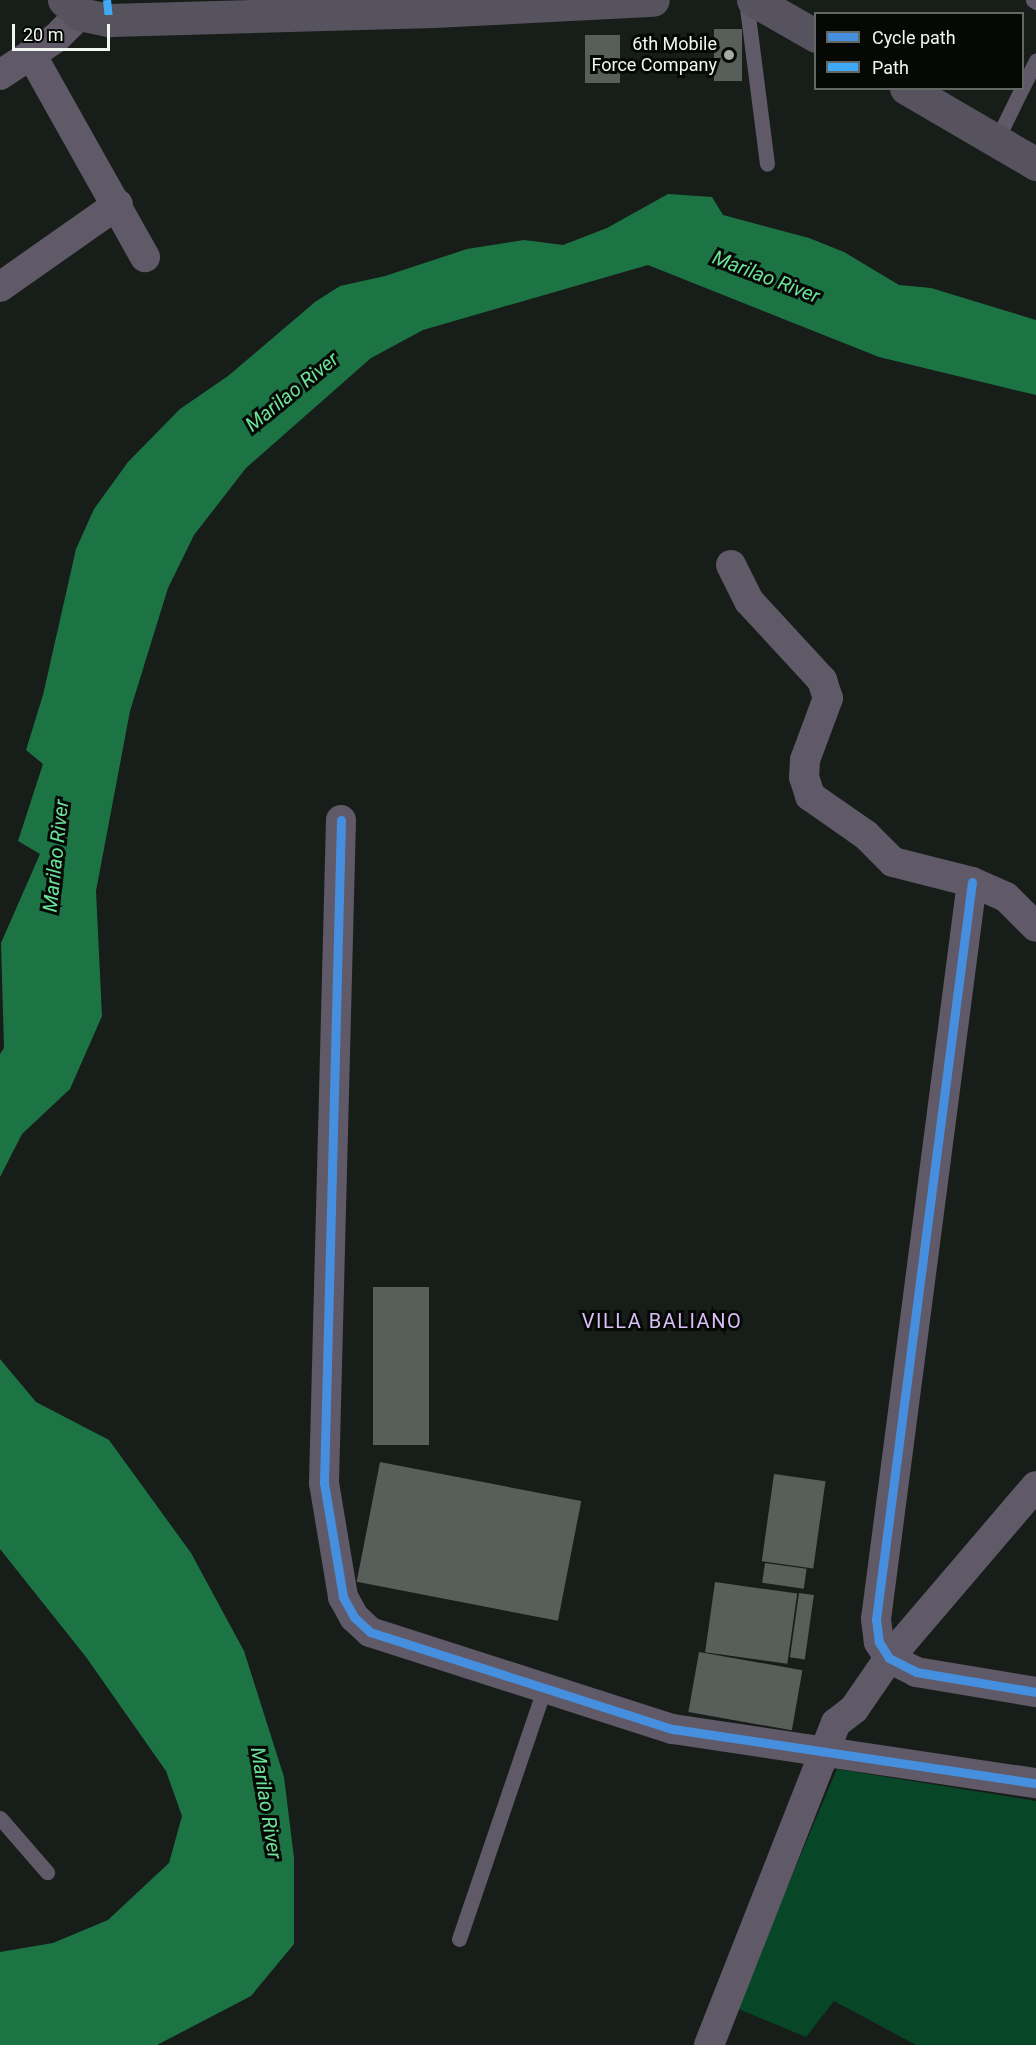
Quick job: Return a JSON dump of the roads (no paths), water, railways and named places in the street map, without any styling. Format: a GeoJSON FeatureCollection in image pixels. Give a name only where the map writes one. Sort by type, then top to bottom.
{"type":"FeatureCollection","features":[{"type":"Feature","properties":{"kind":"main road"},"geometry":{"type":"LineString","coordinates":[[72,7],[109,20],[432,6],[653,0]]}},
{"type":"Feature","properties":{"kind":"main road"},"geometry":{"type":"LineString","coordinates":[[753,0],[814,35]]}},
{"type":"Feature","properties":{"kind":"main road"},"geometry":{"type":"LineString","coordinates":[[909,90],[1036,164]]}},
{"type":"Feature","properties":{"kind":"street"},"geometry":{"type":"LineString","coordinates":[[0,75],[62,33],[72,7]]}},
{"type":"Feature","properties":{"kind":"street"},"geometry":{"type":"LineString","coordinates":[[31,54],[146,257]]}},
{"type":"Feature","properties":{"kind":"street"},"geometry":{"type":"LineString","coordinates":[[0,287],[118,204]]}},
{"type":"Feature","properties":{"kind":"street"},"geometry":{"type":"LineString","coordinates":[[730,565],[749,602],[822,680],[828,698],[806,760],[804,777],[810,796],[866,835],[893,862],[972,882],[1006,897],[1036,927]]}},
{"type":"Feature","properties":{"kind":"street"},"geometry":{"type":"LineString","coordinates":[[341,820],[324,1483],[343,1597],[354,1617],[370,1632],[545,1686],[673,1729],[1036,1783]]}},
{"type":"Feature","properties":{"kind":"street"},"geometry":{"type":"LineString","coordinates":[[972,882],[876,1619],[879,1642],[889,1658],[916,1672],[1036,1692]]}},
{"type":"Feature","properties":{"kind":"street"},"geometry":{"type":"LineString","coordinates":[[709,2045],[836,1723],[854,1709],[889,1658],[1036,1486]]}},
{"type":"Feature","properties":{"kind":"lane"},"geometry":{"type":"LineString","coordinates":[[746,0],[767,164]]}},
{"type":"Feature","properties":{"kind":"lane"},"geometry":{"type":"LineString","coordinates":[[1024,84],[1036,60]]}},
{"type":"Feature","properties":{"kind":"lane"},"geometry":{"type":"LineString","coordinates":[[996,141],[1021,90]]}},
{"type":"Feature","properties":{"kind":"lane"},"geometry":{"type":"LineString","coordinates":[[459,1939],[545,1686]]}},
{"type":"Feature","properties":{"kind":"lane"},"geometry":{"type":"LineString","coordinates":[[0,1818],[47,1872]]}},
{"type":"Feature","properties":{"kind":"water","name":"Marilao River"},"geometry":{"type":"Polygon","coordinates":[[[668,194],[712,197],[723,215],[809,238],[844,252],[899,285],[931,288],[1036,320],[1036,395],[879,357],[648,265],[423,330],[371,358],[246,468],[194,535],[168,588],[130,711],[96,891],[102,1016],[70,1089],[22,1134],[0,1177],[0,1054],[4,1048],[1,943],[40,854],[18,841],[43,764],[26,750],[43,695],[76,549],[94,509],[128,462],[180,409],[228,376],[315,302],[340,286],[385,276],[467,249],[524,240],[563,245],[607,228],[668,194]]]}},
{"type":"Feature","properties":{"kind":"water","name":"Marilao River"},"geometry":{"type":"Polygon","coordinates":[[[0,1359],[36,1402],[109,1440],[191,1553],[244,1651],[284,1777],[294,1858],[294,1944],[251,1996],[157,2045],[0,2045],[0,1952],[53,1943],[108,1920],[169,1863],[182,1816],[166,1771],[86,1657],[0,1549],[0,1359]]]}},
{"type":"Feature","properties":{"kind":"place","name":"6th Mobile Force Company"},"geometry":{"type":"Point","coordinates":[729,55]}},
{"type":"Feature","properties":{"kind":"district","name":"VILLA BALIANO"},"geometry":{"type":"Point","coordinates":[662,1321]}}]}
